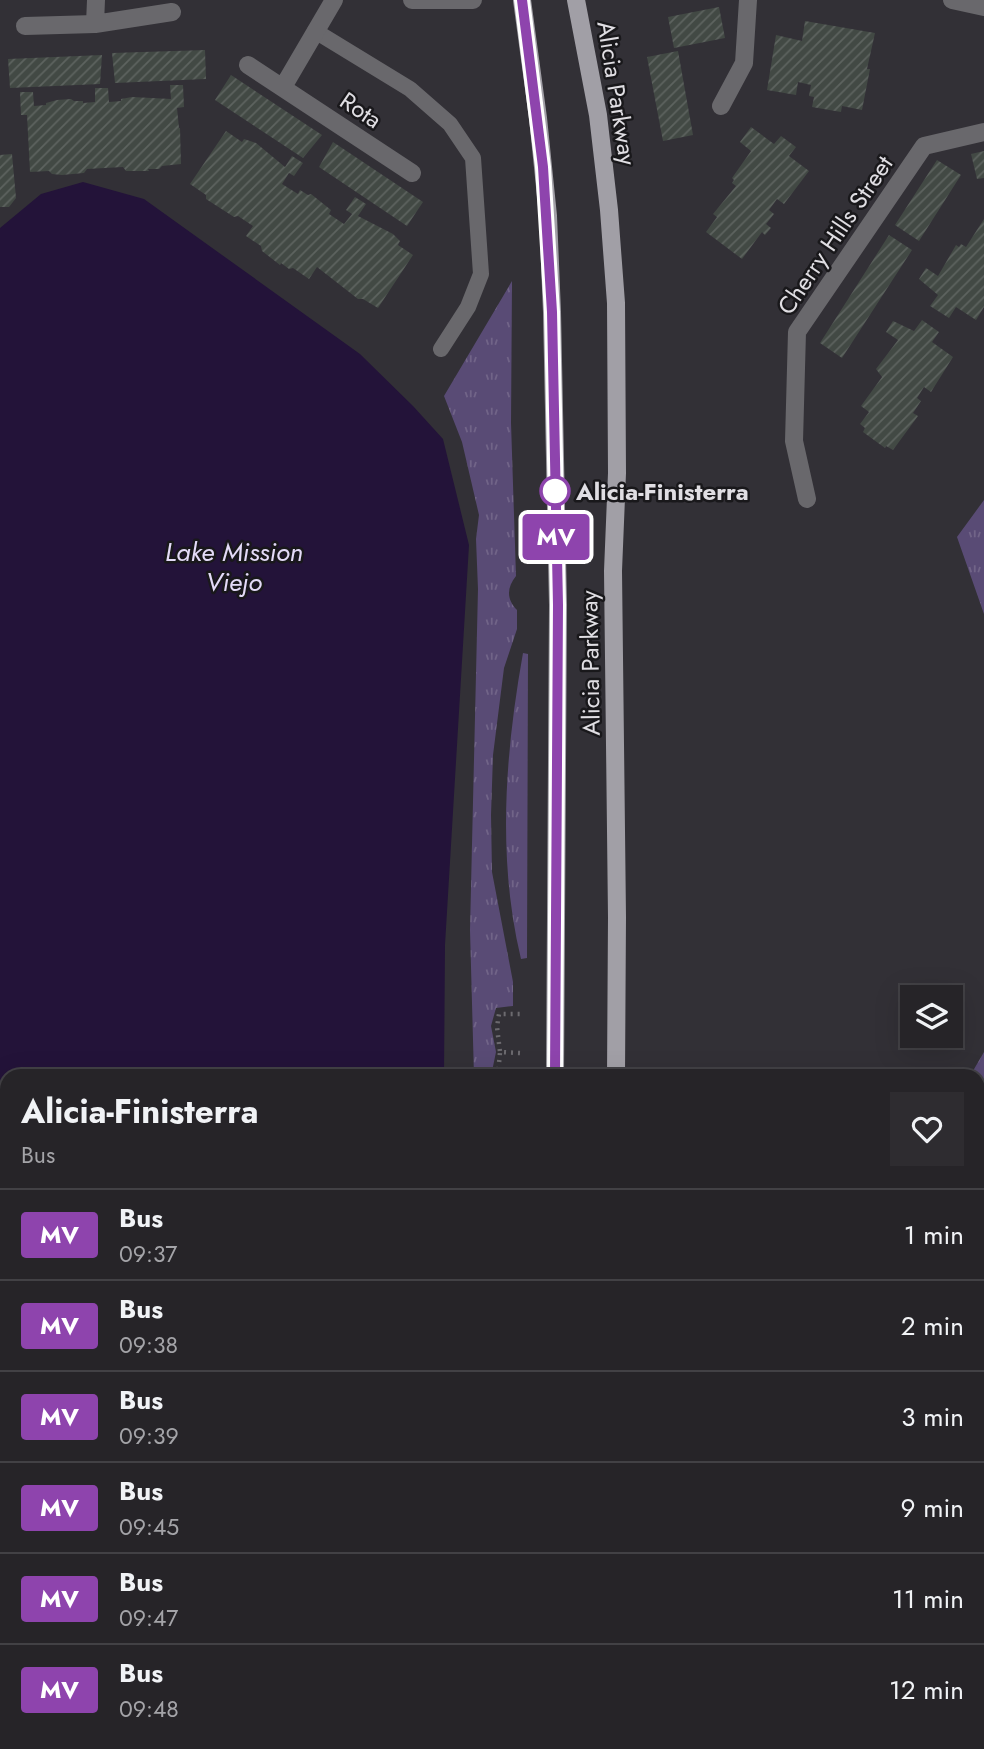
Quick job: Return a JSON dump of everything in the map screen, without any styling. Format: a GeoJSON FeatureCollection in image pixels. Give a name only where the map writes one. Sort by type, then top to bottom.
{"type":"FeatureCollection","features":[{"type":"Feature","properties":{"kind":"main road","name":"Alicia Parkway"},"geometry":{"type":"LineString","coordinates":[[522,0],[547,204],[552,312],[558,605],[555,1069]]}},
{"type":"Feature","properties":{"kind":"main road","name":"Alicia Parkway"},"geometry":{"type":"LineString","coordinates":[[576,0],[598,115],[616,303],[617,473],[613,571],[616,1069]]}},
{"type":"Feature","properties":{"kind":"street"},"geometry":{"type":"LineString","coordinates":[[95,24],[96,0]]}},
{"type":"Feature","properties":{"kind":"street"},"geometry":{"type":"LineString","coordinates":[[283,87],[334,0]]}},
{"type":"Feature","properties":{"kind":"street"},"geometry":{"type":"LineString","coordinates":[[412,0],[474,0]]}},
{"type":"Feature","properties":{"kind":"street"},"geometry":{"type":"LineString","coordinates":[[721,106],[744,63],[748,0]]}},
{"type":"Feature","properties":{"kind":"street"},"geometry":{"type":"LineString","coordinates":[[952,0],[984,7]]}},
{"type":"Feature","properties":{"kind":"street"},"geometry":{"type":"LineString","coordinates":[[25,26],[95,24],[172,12]]}},
{"type":"Feature","properties":{"kind":"street","name":"Rota"},"geometry":{"type":"LineString","coordinates":[[248,65],[411,173]]}},
{"type":"Feature","properties":{"kind":"street","name":"Cherry Hills Street"},"geometry":{"type":"LineString","coordinates":[[807,499],[794,441],[797,332],[924,146],[984,132]]}},
{"type":"Feature","properties":{"kind":"lane"},"geometry":{"type":"LineString","coordinates":[[315,31],[410,89],[450,124],[473,158],[481,274],[468,307],[441,349]]}},
{"type":"Feature","properties":{"kind":"path"},"geometry":{"type":"LineString","coordinates":[[499,1069],[499,1014],[521,1014]]}},
{"type":"Feature","properties":{"kind":"path"},"geometry":{"type":"LineString","coordinates":[[500,1052],[520,1052]]}},
{"type":"Feature","properties":{"kind":"green space"},"geometry":{"type":"Polygon","coordinates":[[[512,281],[511,423],[516,576],[509,593],[517,610],[517,629],[504,668],[493,755],[491,815],[492,872],[513,982],[513,1006],[496,1008],[491,1026],[496,1052],[492,1069],[474,1069],[470,930],[478,589],[476,539],[479,515],[462,442],[444,396],[512,281]]]}},
{"type":"Feature","properties":{"kind":"green space"},"geometry":{"type":"Polygon","coordinates":[[[984,500],[984,614],[957,537],[984,500]]]}},
{"type":"Feature","properties":{"kind":"green space"},"geometry":{"type":"Polygon","coordinates":[[[523,653],[528,654],[527,958],[521,959],[509,883],[506,806],[512,729],[523,653]]]}},
{"type":"Feature","properties":{"kind":"green space"},"geometry":{"type":"Polygon","coordinates":[[[984,1052],[984,1069],[974,1069],[984,1052]]]}},
{"type":"Feature","properties":{"kind":"water","name":"Lake Mission Viejo"},"geometry":{"type":"Polygon","coordinates":[[[83,182],[144,199],[360,354],[443,439],[469,545],[445,945],[444,1069],[0,1069],[0,228],[41,194],[83,182]]]}},
{"type":"Feature","properties":{"kind":"building"},"geometry":{"type":"Polygon","coordinates":[[[719,7],[725,38],[674,48],[668,17],[719,7]]]}},
{"type":"Feature","properties":{"kind":"building"},"geometry":{"type":"Polygon","coordinates":[[[805,21],[875,33],[862,110],[842,106],[841,112],[812,107],[814,97],[809,96],[811,85],[798,82],[796,95],[767,90],[776,35],[802,41],[805,21]]]}},
{"type":"Feature","properties":{"kind":"building"},"geometry":{"type":"Polygon","coordinates":[[[205,50],[206,79],[115,83],[112,53],[205,50]]]}},
{"type":"Feature","properties":{"kind":"building"},"geometry":{"type":"Polygon","coordinates":[[[678,51],[693,135],[663,141],[647,57],[678,51]]]}},
{"type":"Feature","properties":{"kind":"building"},"geometry":{"type":"Polygon","coordinates":[[[102,55],[100,84],[10,88],[8,59],[102,55]]]}},
{"type":"Feature","properties":{"kind":"building"},"geometry":{"type":"Polygon","coordinates":[[[231,75],[322,135],[303,158],[215,100],[231,75]]]}},
{"type":"Feature","properties":{"kind":"building"},"geometry":{"type":"Polygon","coordinates":[[[170,85],[183,85],[184,107],[177,108],[181,164],[148,169],[149,171],[126,171],[123,167],[87,169],[84,173],[62,175],[49,171],[30,172],[27,115],[21,115],[20,92],[33,92],[34,106],[71,99],[83,103],[95,102],[95,88],[108,88],[109,102],[132,97],[171,99],[170,85]]]}},
{"type":"Feature","properties":{"kind":"building"},"geometry":{"type":"Polygon","coordinates":[[[751,127],[774,144],[781,136],[796,147],[789,156],[809,171],[784,204],[777,199],[769,210],[774,214],[766,224],[771,228],[765,235],[762,232],[742,259],[706,232],[717,217],[713,214],[736,186],[732,183],[732,178],[751,151],[740,142],[751,127]]]}},
{"type":"Feature","properties":{"kind":"building"},"geometry":{"type":"Polygon","coordinates":[[[226,131],[242,142],[244,139],[256,143],[285,167],[292,156],[303,163],[294,176],[289,173],[282,184],[298,194],[300,190],[311,194],[331,210],[329,214],[344,224],[352,214],[346,210],[355,197],[366,204],[358,216],[393,234],[400,241],[398,245],[413,255],[378,308],[358,299],[317,267],[309,279],[293,268],[289,269],[281,263],[280,265],[262,251],[261,246],[246,236],[253,226],[206,199],[206,195],[190,184],[226,131]]]}},
{"type":"Feature","properties":{"kind":"building"},"geometry":{"type":"Polygon","coordinates":[[[333,142],[423,202],[407,226],[319,167],[333,142]]]}},
{"type":"Feature","properties":{"kind":"building"},"geometry":{"type":"Polygon","coordinates":[[[984,151],[984,178],[977,179],[971,154],[984,151]]]}},
{"type":"Feature","properties":{"kind":"building"},"geometry":{"type":"Polygon","coordinates":[[[12,154],[16,198],[9,207],[0,207],[0,155],[12,154]]]}},
{"type":"Feature","properties":{"kind":"building"},"geometry":{"type":"Polygon","coordinates":[[[937,160],[961,175],[919,241],[895,225],[937,160]]]}},
{"type":"Feature","properties":{"kind":"building"},"geometry":{"type":"Polygon","coordinates":[[[984,219],[984,307],[976,320],[956,307],[949,318],[930,306],[938,295],[919,279],[926,268],[938,276],[956,245],[966,247],[984,219]]]}},
{"type":"Feature","properties":{"kind":"building"},"geometry":{"type":"Polygon","coordinates":[[[889,235],[912,250],[842,358],[820,343],[889,235]]]}},
{"type":"Feature","properties":{"kind":"building"},"geometry":{"type":"Polygon","coordinates":[[[922,320],[939,332],[932,342],[953,357],[931,392],[924,387],[917,398],[921,401],[913,413],[918,416],[893,450],[886,446],[885,448],[863,432],[865,428],[860,424],[869,412],[861,406],[882,377],[876,369],[898,340],[886,332],[893,321],[914,331],[922,320]]]}},
{"type":"Feature","properties":{"kind":"bus line","name":"MV"},"geometry":{"type":"LineString","coordinates":[[522,0],[548,216],[552,312],[558,605],[555,1069]]}},
{"type":"Feature","properties":{"kind":"place","name":"Alicia-Finisterra"},"geometry":{"type":"Point","coordinates":[555,491]}}]}
